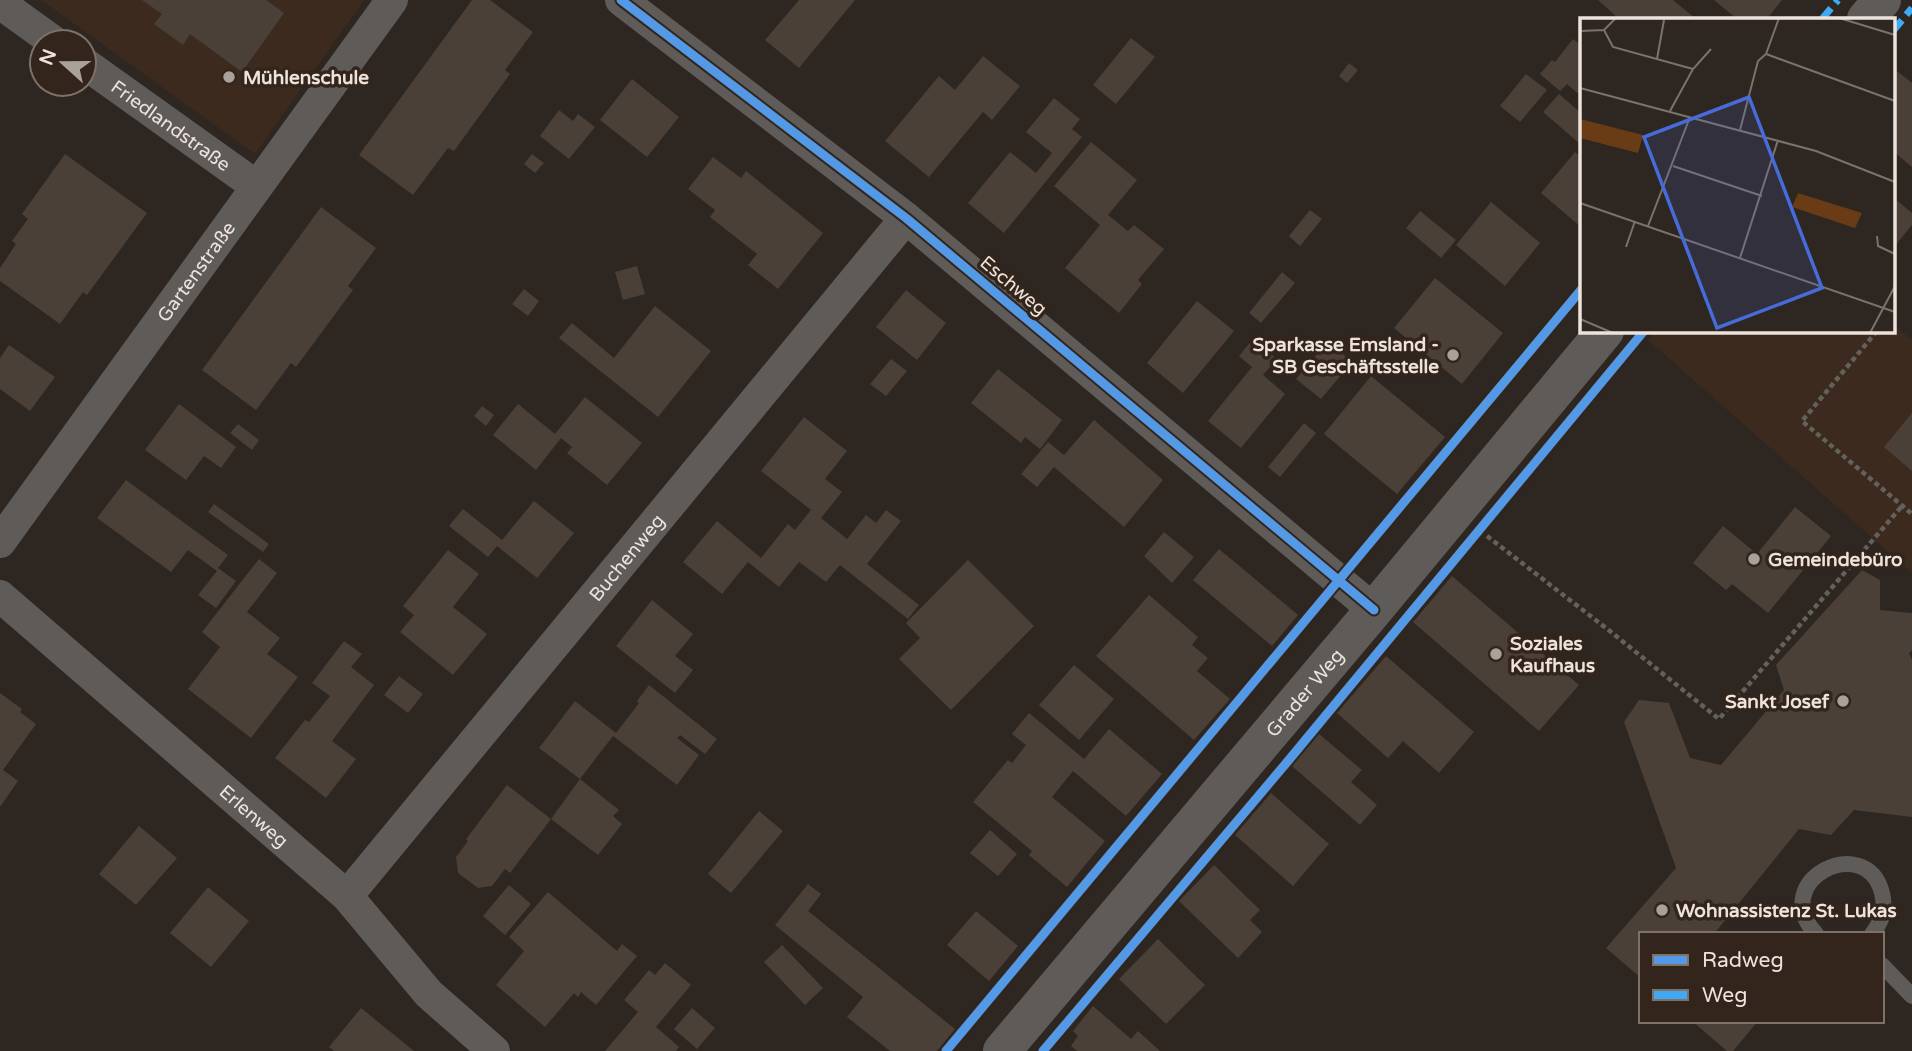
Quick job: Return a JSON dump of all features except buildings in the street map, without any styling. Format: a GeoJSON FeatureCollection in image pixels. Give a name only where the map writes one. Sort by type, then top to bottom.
{"type":"FeatureCollection","features":[{"type":"Feature","properties":{"kind":"street","name":"Gartenstraße"},"geometry":{"type":"LineString","coordinates":[[0,542],[392,0]]}},
{"type":"Feature","properties":{"kind":"street","name":"Eschweg"},"geometry":{"type":"LineString","coordinates":[[621,0],[905,218],[1374,610]]}},
{"type":"Feature","properties":{"kind":"street"},"geometry":{"type":"LineString","coordinates":[[1867,18],[1882,0]]}},
{"type":"Feature","properties":{"kind":"street"},"geometry":{"type":"LineString","coordinates":[[0,3],[35,28]]}},
{"type":"Feature","properties":{"kind":"street","name":"Friedlandstraße"},"geometry":{"type":"LineString","coordinates":[[98,73],[256,187]]}},
{"type":"Feature","properties":{"kind":"street","name":"Buchenweg"},"geometry":{"type":"LineString","coordinates":[[348,896],[905,218]]}},
{"type":"Feature","properties":{"kind":"street","name":"Grader Weg"},"geometry":{"type":"LineString","coordinates":[[1002,1051],[1604,332]]}},
{"type":"Feature","properties":{"kind":"street","name":"Erlenweg"},"geometry":{"type":"LineString","coordinates":[[0,596],[348,896],[429,993],[494,1051]]}},
{"type":"Feature","properties":{"kind":"lane"},"geometry":{"type":"LineString","coordinates":[[1814,932],[1804,913],[1803,900],[1807,886],[1815,875],[1827,867],[1853,864],[1874,877],[1881,888],[1883,914],[1874,932]]}},
{"type":"Feature","properties":{"kind":"lane"},"geometry":{"type":"LineString","coordinates":[[1884,967],[1912,996]]}},
{"type":"Feature","properties":{"kind":"path"},"geometry":{"type":"LineString","coordinates":[[1876,332],[1802,421],[1912,514]]}},
{"type":"Feature","properties":{"kind":"path"},"geometry":{"type":"LineString","coordinates":[[1478,529],[1719,719],[1902,506]]}},
{"type":"Feature","properties":{"kind":"shaded area","name":"Mühlenschule"},"geometry":{"type":"Polygon","coordinates":[[[41,0],[364,0],[255,154],[98,41],[98,28],[80,28],[41,0]]]}},
{"type":"Feature","properties":{"kind":"shaded area"},"geometry":{"type":"Polygon","coordinates":[[[1895,326],[1912,340],[1912,573],[1648,340],[1655,332],[1895,332],[1895,326]]]}},
{"type":"Feature","properties":{"kind":"marked path"},"geometry":{"type":"LineString","coordinates":[[1823,18],[1838,0]]}},
{"type":"Feature","properties":{"kind":"marked path"},"geometry":{"type":"LineString","coordinates":[[1895,29],[1912,8]]}},
{"type":"Feature","properties":{"kind":"cycle path"},"geometry":{"type":"LineString","coordinates":[[621,0],[906,218],[1374,610]]}},
{"type":"Feature","properties":{"kind":"cycle path"},"geometry":{"type":"LineString","coordinates":[[946,1051],[1580,291]]}},
{"type":"Feature","properties":{"kind":"cycle path"},"geometry":{"type":"LineString","coordinates":[[1043,1051],[1288,761],[1643,332]]}},
{"type":"Feature","properties":{"kind":"place","name":"Mühlenschule"},"geometry":{"type":"Point","coordinates":[229,77]}},
{"type":"Feature","properties":{"kind":"place","name":"Sparkasse Emsland - SB Geschäftsstelle"},"geometry":{"type":"Point","coordinates":[1453,355]}},
{"type":"Feature","properties":{"kind":"place","name":"Gemeindebüro"},"geometry":{"type":"Point","coordinates":[1754,559]}},
{"type":"Feature","properties":{"kind":"place","name":"Soziales Kaufhaus"},"geometry":{"type":"Point","coordinates":[1496,654]}},
{"type":"Feature","properties":{"kind":"place","name":"Sankt Josef"},"geometry":{"type":"Point","coordinates":[1843,701]}},
{"type":"Feature","properties":{"kind":"place","name":"Wohnassistenz St. Lukas"},"geometry":{"type":"Point","coordinates":[1662,910]}}]}
